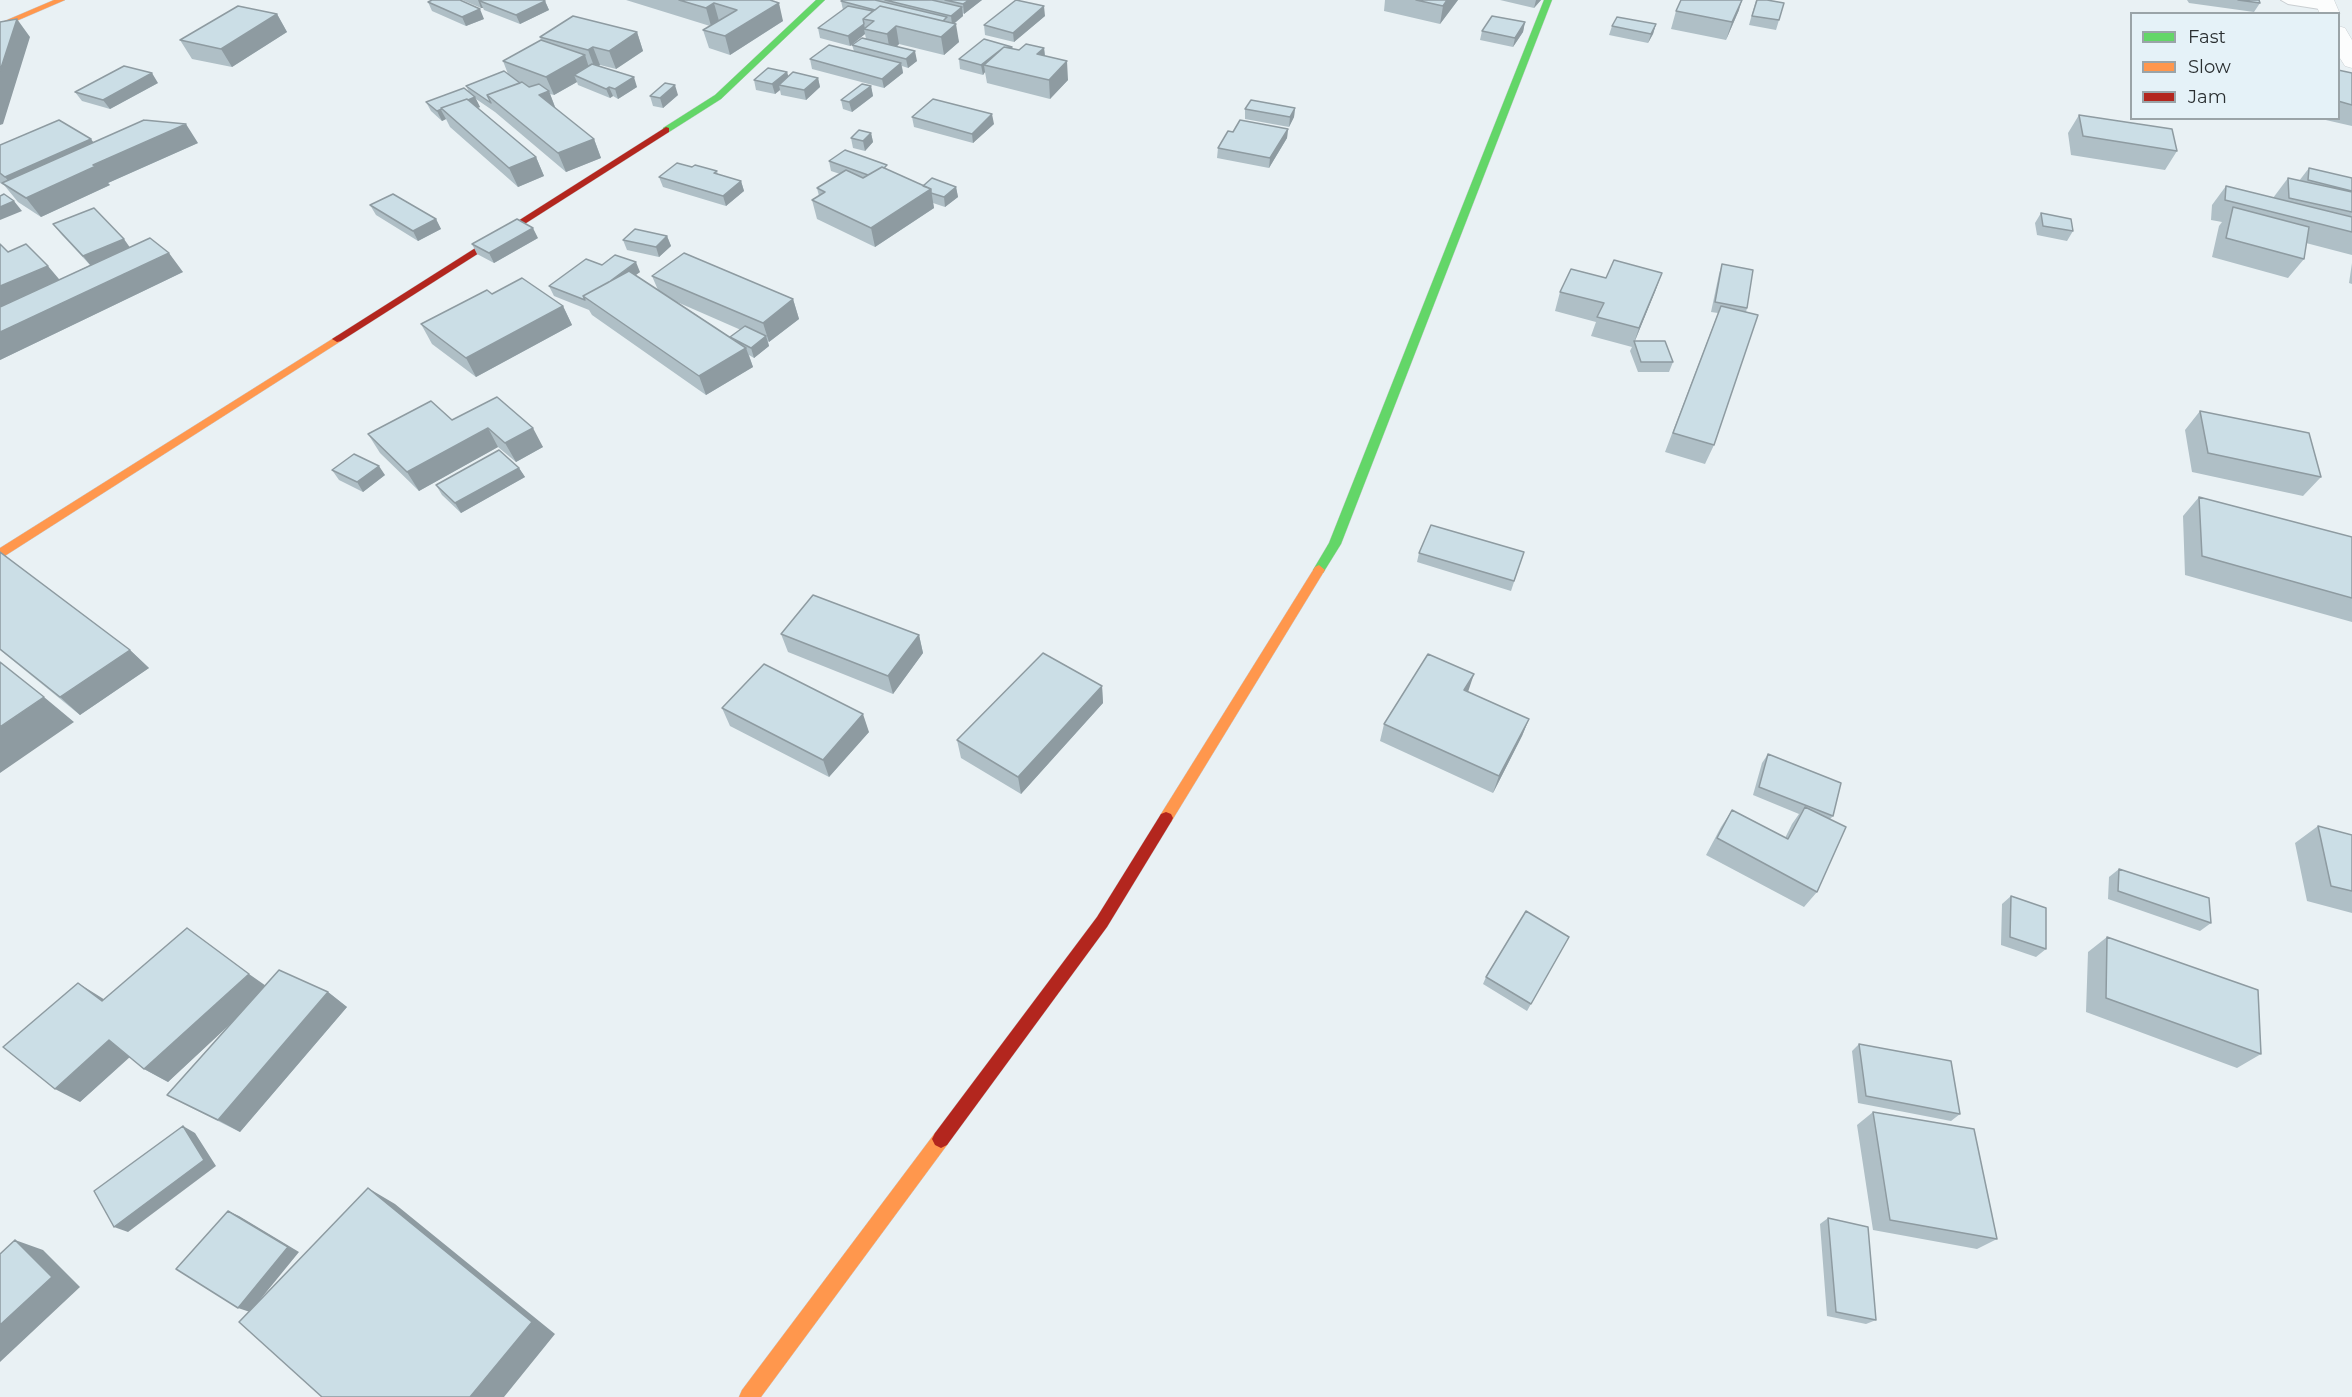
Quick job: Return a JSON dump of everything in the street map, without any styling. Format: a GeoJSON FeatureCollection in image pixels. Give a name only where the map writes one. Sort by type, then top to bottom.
{"type":"FeatureCollection","features":[{"type":"Feature","properties":{"kind":"street"},"geometry":{"type":"LineString","coordinates":[[0,26],[62,0]]}},
{"type":"Feature","properties":{"kind":"street"},"geometry":{"type":"LineString","coordinates":[[0,554],[718,97],[821,0]]}},
{"type":"Feature","properties":{"kind":"street"},"geometry":{"type":"LineString","coordinates":[[749,1397],[1102,922],[1335,544],[1503,120],[1548,0]]}},
{"type":"Feature","properties":{"kind":"street"},"geometry":{"type":"LineString","coordinates":[[2340,37],[2352,62]]}},
{"type":"Feature","properties":{"kind":"lane"},"geometry":{"type":"LineString","coordinates":[[2288,0],[2327,7]]}},
{"type":"Feature","properties":{"kind":"building"},"geometry":{"type":"Polygon","coordinates":[[[460,0],[480,9],[462,17],[428,2],[460,0]]]}},
{"type":"Feature","properties":{"kind":"building"},"geometry":{"type":"Polygon","coordinates":[[[481,0],[543,0],[545,1],[516,15],[481,0]]]}},
{"type":"Feature","properties":{"kind":"building"},"geometry":{"type":"Polygon","coordinates":[[[679,0],[770,0],[779,3],[725,36],[703,30],[737,10],[714,3],[706,8],[679,0]]]}},
{"type":"Feature","properties":{"kind":"building"},"geometry":{"type":"Polygon","coordinates":[[[875,0],[947,17],[943,21],[880,6],[875,10],[841,1],[875,0]]]}},
{"type":"Feature","properties":{"kind":"building"},"geometry":{"type":"Polygon","coordinates":[[[885,0],[932,0],[962,7],[951,16],[885,0]]]}},
{"type":"Feature","properties":{"kind":"building"},"geometry":{"type":"Polygon","coordinates":[[[945,0],[969,0],[963,4],[945,0]]]}},
{"type":"Feature","properties":{"kind":"building"},"geometry":{"type":"Polygon","coordinates":[[[1016,0],[1044,6],[1013,33],[984,25],[1016,0]]]}},
{"type":"Feature","properties":{"kind":"building"},"geometry":{"type":"Polygon","coordinates":[[[1416,0],[1447,0],[1443,6],[1416,0]]]}},
{"type":"Feature","properties":{"kind":"building"},"geometry":{"type":"Polygon","coordinates":[[[1681,0],[1742,0],[1732,22],[1676,11],[1681,0]]]}},
{"type":"Feature","properties":{"kind":"building"},"geometry":{"type":"Polygon","coordinates":[[[1757,0],[1784,3],[1779,20],[1752,16],[1757,0]]]}},
{"type":"Feature","properties":{"kind":"building"},"geometry":{"type":"Polygon","coordinates":[[[2238,0],[2259,0],[2260,3],[2238,0]]]}},
{"type":"Feature","properties":{"kind":"building"},"geometry":{"type":"Polygon","coordinates":[[[238,6],[277,14],[221,49],[180,40],[238,6]]]}},
{"type":"Feature","properties":{"kind":"building"},"geometry":{"type":"Polygon","coordinates":[[[848,6],[873,11],[863,19],[864,24],[848,36],[818,28],[848,6]]]}},
{"type":"Feature","properties":{"kind":"building"},"geometry":{"type":"Polygon","coordinates":[[[880,6],[956,24],[941,37],[896,26],[887,34],[864,29],[874,21],[863,19],[880,6]]]}},
{"type":"Feature","properties":{"kind":"building"},"geometry":{"type":"Polygon","coordinates":[[[573,16],[637,32],[609,51],[593,47],[588,50],[540,37],[573,16]]]}},
{"type":"Feature","properties":{"kind":"building"},"geometry":{"type":"Polygon","coordinates":[[[1492,16],[1525,22],[1515,38],[1482,31],[1492,16]]]}},
{"type":"Feature","properties":{"kind":"building"},"geometry":{"type":"Polygon","coordinates":[[[1617,17],[1656,24],[1651,34],[1612,26],[1617,17]]]}},
{"type":"Feature","properties":{"kind":"building"},"geometry":{"type":"Polygon","coordinates":[[[17,19],[0,71],[0,22],[17,19]]]}},
{"type":"Feature","properties":{"kind":"building"},"geometry":{"type":"Polygon","coordinates":[[[862,38],[915,51],[906,59],[852,45],[862,38]]]}},
{"type":"Feature","properties":{"kind":"building"},"geometry":{"type":"Polygon","coordinates":[[[984,39],[1012,47],[1004,47],[981,65],[959,59],[984,39]]]}},
{"type":"Feature","properties":{"kind":"building"},"geometry":{"type":"Polygon","coordinates":[[[541,40],[585,55],[546,77],[503,61],[541,40]]]}},
{"type":"Feature","properties":{"kind":"building"},"geometry":{"type":"Polygon","coordinates":[[[1026,44],[1044,48],[1037,54],[1067,61],[1049,80],[984,65],[1004,47],[1019,50],[1026,44]]]}},
{"type":"Feature","properties":{"kind":"building"},"geometry":{"type":"Polygon","coordinates":[[[829,45],[901,63],[882,79],[810,59],[829,45]]]}},
{"type":"Feature","properties":{"kind":"building"},"geometry":{"type":"Polygon","coordinates":[[[592,64],[634,77],[615,89],[609,87],[606,89],[574,75],[592,64]]]}},
{"type":"Feature","properties":{"kind":"building"},"geometry":{"type":"Polygon","coordinates":[[[124,66],[152,73],[103,100],[75,92],[124,66]]]}},
{"type":"Feature","properties":{"kind":"building"},"geometry":{"type":"Polygon","coordinates":[[[768,68],[787,72],[772,84],[754,80],[768,68]]]}},
{"type":"Feature","properties":{"kind":"building"},"geometry":{"type":"Polygon","coordinates":[[[2340,70],[2352,73],[2352,105],[2340,102],[2340,70]]]}},
{"type":"Feature","properties":{"kind":"building"},"geometry":{"type":"Polygon","coordinates":[[[504,71],[520,83],[487,95],[491,103],[466,86],[504,71]]]}},
{"type":"Feature","properties":{"kind":"building"},"geometry":{"type":"Polygon","coordinates":[[[793,72],[818,78],[804,90],[779,85],[793,72]]]}},
{"type":"Feature","properties":{"kind":"building"},"geometry":{"type":"Polygon","coordinates":[[[522,82],[529,87],[539,84],[549,91],[539,95],[594,139],[558,153],[487,95],[522,82]]]}},
{"type":"Feature","properties":{"kind":"building"},"geometry":{"type":"Polygon","coordinates":[[[665,83],[675,85],[660,98],[650,96],[665,83]]]}},
{"type":"Feature","properties":{"kind":"building"},"geometry":{"type":"Polygon","coordinates":[[[862,84],[871,86],[849,102],[841,100],[862,84]]]}},
{"type":"Feature","properties":{"kind":"building"},"geometry":{"type":"Polygon","coordinates":[[[464,88],[475,97],[437,111],[426,102],[464,88]]]}},
{"type":"Feature","properties":{"kind":"building"},"geometry":{"type":"Polygon","coordinates":[[[467,99],[536,157],[509,168],[441,108],[467,99]]]}},
{"type":"Feature","properties":{"kind":"building"},"geometry":{"type":"Polygon","coordinates":[[[933,99],[992,114],[972,134],[912,117],[933,99]]]}},
{"type":"Feature","properties":{"kind":"building"},"geometry":{"type":"Polygon","coordinates":[[[1251,100],[1295,108],[1290,117],[1245,109],[1251,100]]]}},
{"type":"Feature","properties":{"kind":"building"},"geometry":{"type":"Polygon","coordinates":[[[2079,115],[2172,129],[2177,151],[2083,136],[2079,115]]]}},
{"type":"Feature","properties":{"kind":"building"},"geometry":{"type":"Polygon","coordinates":[[[59,120],[91,139],[5,177],[0,173],[0,145],[59,120]]]}},
{"type":"Feature","properties":{"kind":"building"},"geometry":{"type":"Polygon","coordinates":[[[144,120],[186,124],[93,165],[96,166],[26,198],[2,183],[144,120]]]}},
{"type":"Feature","properties":{"kind":"building"},"geometry":{"type":"Polygon","coordinates":[[[1240,120],[1288,129],[1270,158],[1218,148],[1228,131],[1233,132],[1240,120]]]}},
{"type":"Feature","properties":{"kind":"building"},"geometry":{"type":"Polygon","coordinates":[[[859,130],[871,133],[863,141],[851,138],[859,130]]]}},
{"type":"Feature","properties":{"kind":"building"},"geometry":{"type":"Polygon","coordinates":[[[845,150],[887,165],[868,175],[829,161],[845,150]]]}},
{"type":"Feature","properties":{"kind":"building"},"geometry":{"type":"Polygon","coordinates":[[[677,163],[717,171],[714,173],[741,181],[723,196],[659,177],[677,163]]]}},
{"type":"Feature","properties":{"kind":"building"},"geometry":{"type":"Polygon","coordinates":[[[882,167],[931,189],[871,228],[812,200],[825,192],[817,188],[846,170],[863,178],[882,167]]]}},
{"type":"Feature","properties":{"kind":"building"},"geometry":{"type":"Polygon","coordinates":[[[2309,168],[2352,178],[2352,191],[2308,180],[2309,168]]]}},
{"type":"Feature","properties":{"kind":"building"},"geometry":{"type":"Polygon","coordinates":[[[932,178],[956,187],[944,197],[931,193],[931,189],[923,186],[932,178]]]}},
{"type":"Feature","properties":{"kind":"building"},"geometry":{"type":"Polygon","coordinates":[[[2288,178],[2352,192],[2352,212],[2289,198],[2288,178]]]}},
{"type":"Feature","properties":{"kind":"building"},"geometry":{"type":"Polygon","coordinates":[[[2226,186],[2352,217],[2352,232],[2225,200],[2226,186]]]}},
{"type":"Feature","properties":{"kind":"building"},"geometry":{"type":"Polygon","coordinates":[[[4,194],[14,201],[0,207],[0,196],[4,194]]]}},
{"type":"Feature","properties":{"kind":"building"},"geometry":{"type":"Polygon","coordinates":[[[393,194],[436,219],[413,231],[370,205],[393,194]]]}},
{"type":"Feature","properties":{"kind":"building"},"geometry":{"type":"Polygon","coordinates":[[[2233,207],[2309,227],[2304,259],[2226,238],[2233,207]]]}},
{"type":"Feature","properties":{"kind":"building"},"geometry":{"type":"Polygon","coordinates":[[[94,208],[124,239],[83,256],[53,224],[94,208]]]}},
{"type":"Feature","properties":{"kind":"building"},"geometry":{"type":"Polygon","coordinates":[[[2041,213],[2071,219],[2073,231],[2043,226],[2041,213]]]}},
{"type":"Feature","properties":{"kind":"building"},"geometry":{"type":"Polygon","coordinates":[[[517,219],[533,228],[489,253],[472,244],[517,219]]]}},
{"type":"Feature","properties":{"kind":"building"},"geometry":{"type":"Polygon","coordinates":[[[635,229],[667,236],[656,247],[623,240],[635,229]]]}},
{"type":"Feature","properties":{"kind":"building"},"geometry":{"type":"Polygon","coordinates":[[[150,238],[169,253],[0,332],[0,307],[150,238]]]}},
{"type":"Feature","properties":{"kind":"building"},"geometry":{"type":"Polygon","coordinates":[[[0,244],[8,252],[26,244],[48,266],[0,286],[0,244]]]}},
{"type":"Feature","properties":{"kind":"building"},"geometry":{"type":"Polygon","coordinates":[[[684,253],[793,299],[763,323],[652,276],[684,253]]]}},
{"type":"Feature","properties":{"kind":"building"},"geometry":{"type":"Polygon","coordinates":[[[615,255],[636,262],[609,282],[583,296],[585,300],[549,286],[586,259],[602,265],[615,255]]]}},
{"type":"Feature","properties":{"kind":"building"},"geometry":{"type":"Polygon","coordinates":[[[1614,260],[1662,273],[1639,328],[1597,317],[1604,303],[1560,292],[1571,269],[1606,278],[1614,260]]]}},
{"type":"Feature","properties":{"kind":"building"},"geometry":{"type":"Polygon","coordinates":[[[1722,264],[1753,270],[1747,308],[1715,302],[1722,264]]]}},
{"type":"Feature","properties":{"kind":"building"},"geometry":{"type":"Polygon","coordinates":[[[629,271],[746,348],[699,376],[583,296],[629,271]]]}},
{"type":"Feature","properties":{"kind":"building"},"geometry":{"type":"Polygon","coordinates":[[[522,278],[563,306],[466,358],[421,324],[487,290],[492,294],[522,278]]]}},
{"type":"Feature","properties":{"kind":"building"},"geometry":{"type":"Polygon","coordinates":[[[1721,306],[1758,315],[1714,445],[1673,433],[1721,306]]]}},
{"type":"Feature","properties":{"kind":"building"},"geometry":{"type":"Polygon","coordinates":[[[745,326],[766,336],[751,348],[730,337],[745,326]]]}},
{"type":"Feature","properties":{"kind":"building"},"geometry":{"type":"Polygon","coordinates":[[[1634,341],[1665,341],[1673,362],[1641,362],[1634,341]]]}},
{"type":"Feature","properties":{"kind":"building"},"geometry":{"type":"Polygon","coordinates":[[[497,397],[533,428],[505,443],[488,428],[407,472],[368,434],[431,401],[452,420],[497,397]]]}},
{"type":"Feature","properties":{"kind":"building"},"geometry":{"type":"Polygon","coordinates":[[[2200,411],[2309,433],[2321,477],[2208,453],[2200,411]]]}},
{"type":"Feature","properties":{"kind":"building"},"geometry":{"type":"Polygon","coordinates":[[[499,450],[519,468],[455,503],[436,485],[499,450]]]}},
{"type":"Feature","properties":{"kind":"building"},"geometry":{"type":"Polygon","coordinates":[[[354,454],[379,466],[357,482],[332,470],[354,454]]]}},
{"type":"Feature","properties":{"kind":"building"},"geometry":{"type":"Polygon","coordinates":[[[2199,497],[2352,537],[2352,598],[2202,556],[2199,497]]]}},
{"type":"Feature","properties":{"kind":"building"},"geometry":{"type":"Polygon","coordinates":[[[1431,525],[1524,552],[1514,581],[1419,553],[1431,525]]]}},
{"type":"Feature","properties":{"kind":"building"},"geometry":{"type":"Polygon","coordinates":[[[0,552],[130,650],[60,697],[0,649],[0,552]]]}},
{"type":"Feature","properties":{"kind":"building"},"geometry":{"type":"Polygon","coordinates":[[[813,595],[919,635],[888,676],[781,634],[813,595]]]}},
{"type":"Feature","properties":{"kind":"building"},"geometry":{"type":"Polygon","coordinates":[[[1043,653],[1102,686],[1018,777],[957,740],[1043,653]]]}},
{"type":"Feature","properties":{"kind":"building"},"geometry":{"type":"Polygon","coordinates":[[[1428,654],[1474,674],[1464,690],[1529,719],[1499,776],[1384,724],[1428,654]]]}},
{"type":"Feature","properties":{"kind":"building"},"geometry":{"type":"Polygon","coordinates":[[[0,662],[44,697],[0,727],[0,662]]]}},
{"type":"Feature","properties":{"kind":"building"},"geometry":{"type":"Polygon","coordinates":[[[764,664],[863,714],[823,760],[722,708],[764,664]]]}},
{"type":"Feature","properties":{"kind":"building"},"geometry":{"type":"Polygon","coordinates":[[[1768,754],[1841,783],[1833,816],[1759,787],[1768,754]]]}},
{"type":"Feature","properties":{"kind":"building"},"geometry":{"type":"Polygon","coordinates":[[[1805,807],[1846,827],[1817,892],[1717,838],[1732,810],[1788,839],[1805,807]]]}},
{"type":"Feature","properties":{"kind":"building"},"geometry":{"type":"Polygon","coordinates":[[[2318,826],[2352,835],[2352,891],[2331,886],[2318,826]]]}},
{"type":"Feature","properties":{"kind":"building"},"geometry":{"type":"Polygon","coordinates":[[[2119,869],[2209,898],[2211,923],[2118,891],[2119,869]]]}},
{"type":"Feature","properties":{"kind":"building"},"geometry":{"type":"Polygon","coordinates":[[[2011,896],[2046,908],[2046,949],[2010,937],[2011,896]]]}},
{"type":"Feature","properties":{"kind":"building"},"geometry":{"type":"Polygon","coordinates":[[[1526,911],[1569,937],[1531,1004],[1486,977],[1526,911]]]}},
{"type":"Feature","properties":{"kind":"building"},"geometry":{"type":"Polygon","coordinates":[[[187,928],[249,974],[144,1069],[109,1040],[55,1089],[3,1047],[78,983],[102,1001],[187,928]]]}},
{"type":"Feature","properties":{"kind":"building"},"geometry":{"type":"Polygon","coordinates":[[[2107,937],[2258,990],[2261,1054],[2106,998],[2107,937]]]}},
{"type":"Feature","properties":{"kind":"building"},"geometry":{"type":"Polygon","coordinates":[[[279,970],[328,992],[218,1120],[167,1095],[279,970]]]}},
{"type":"Feature","properties":{"kind":"building"},"geometry":{"type":"Polygon","coordinates":[[[1859,1044],[1951,1061],[1960,1114],[1866,1096],[1859,1044]]]}},
{"type":"Feature","properties":{"kind":"building"},"geometry":{"type":"Polygon","coordinates":[[[1873,1112],[1974,1129],[1997,1239],[1890,1220],[1873,1112]]]}},
{"type":"Feature","properties":{"kind":"building"},"geometry":{"type":"Polygon","coordinates":[[[183,1126],[204,1160],[114,1227],[94,1191],[183,1126]]]}},
{"type":"Feature","properties":{"kind":"building"},"geometry":{"type":"Polygon","coordinates":[[[368,1188],[532,1322],[470,1397],[322,1397],[239,1322],[368,1188]]]}},
{"type":"Feature","properties":{"kind":"building"},"geometry":{"type":"Polygon","coordinates":[[[228,1211],[288,1247],[238,1308],[176,1269],[228,1211]]]}},
{"type":"Feature","properties":{"kind":"building"},"geometry":{"type":"Polygon","coordinates":[[[1828,1218],[1868,1227],[1876,1320],[1836,1312],[1828,1218]]]}},
{"type":"Feature","properties":{"kind":"building"},"geometry":{"type":"Polygon","coordinates":[[[15,1240],[52,1277],[0,1325],[0,1254],[15,1240]]]}},
{"type":"Feature","properties":{"kind":"traffic: fast"},"geometry":{"type":"LineString","coordinates":[[666,130],[718,97],[821,0]]}},
{"type":"Feature","properties":{"kind":"traffic: fast"},"geometry":{"type":"LineString","coordinates":[[1319,570],[1335,544],[1548,0]]}},
{"type":"Feature","properties":{"kind":"traffic: slow"},"geometry":{"type":"LineString","coordinates":[[0,26],[61,0]]}},
{"type":"Feature","properties":{"kind":"traffic: slow"},"geometry":{"type":"LineString","coordinates":[[0,554],[337,339]]}},
{"type":"Feature","properties":{"kind":"traffic: slow"},"geometry":{"type":"LineString","coordinates":[[1166,818],[1319,570]]}},
{"type":"Feature","properties":{"kind":"traffic: slow"},"geometry":{"type":"LineString","coordinates":[[749,1397],[941,1139]]}},
{"type":"Feature","properties":{"kind":"traffic: jam"},"geometry":{"type":"LineString","coordinates":[[337,339],[666,130]]}},
{"type":"Feature","properties":{"kind":"traffic: jam"},"geometry":{"type":"LineString","coordinates":[[941,1139],[1102,922],[1166,818]]}}]}
